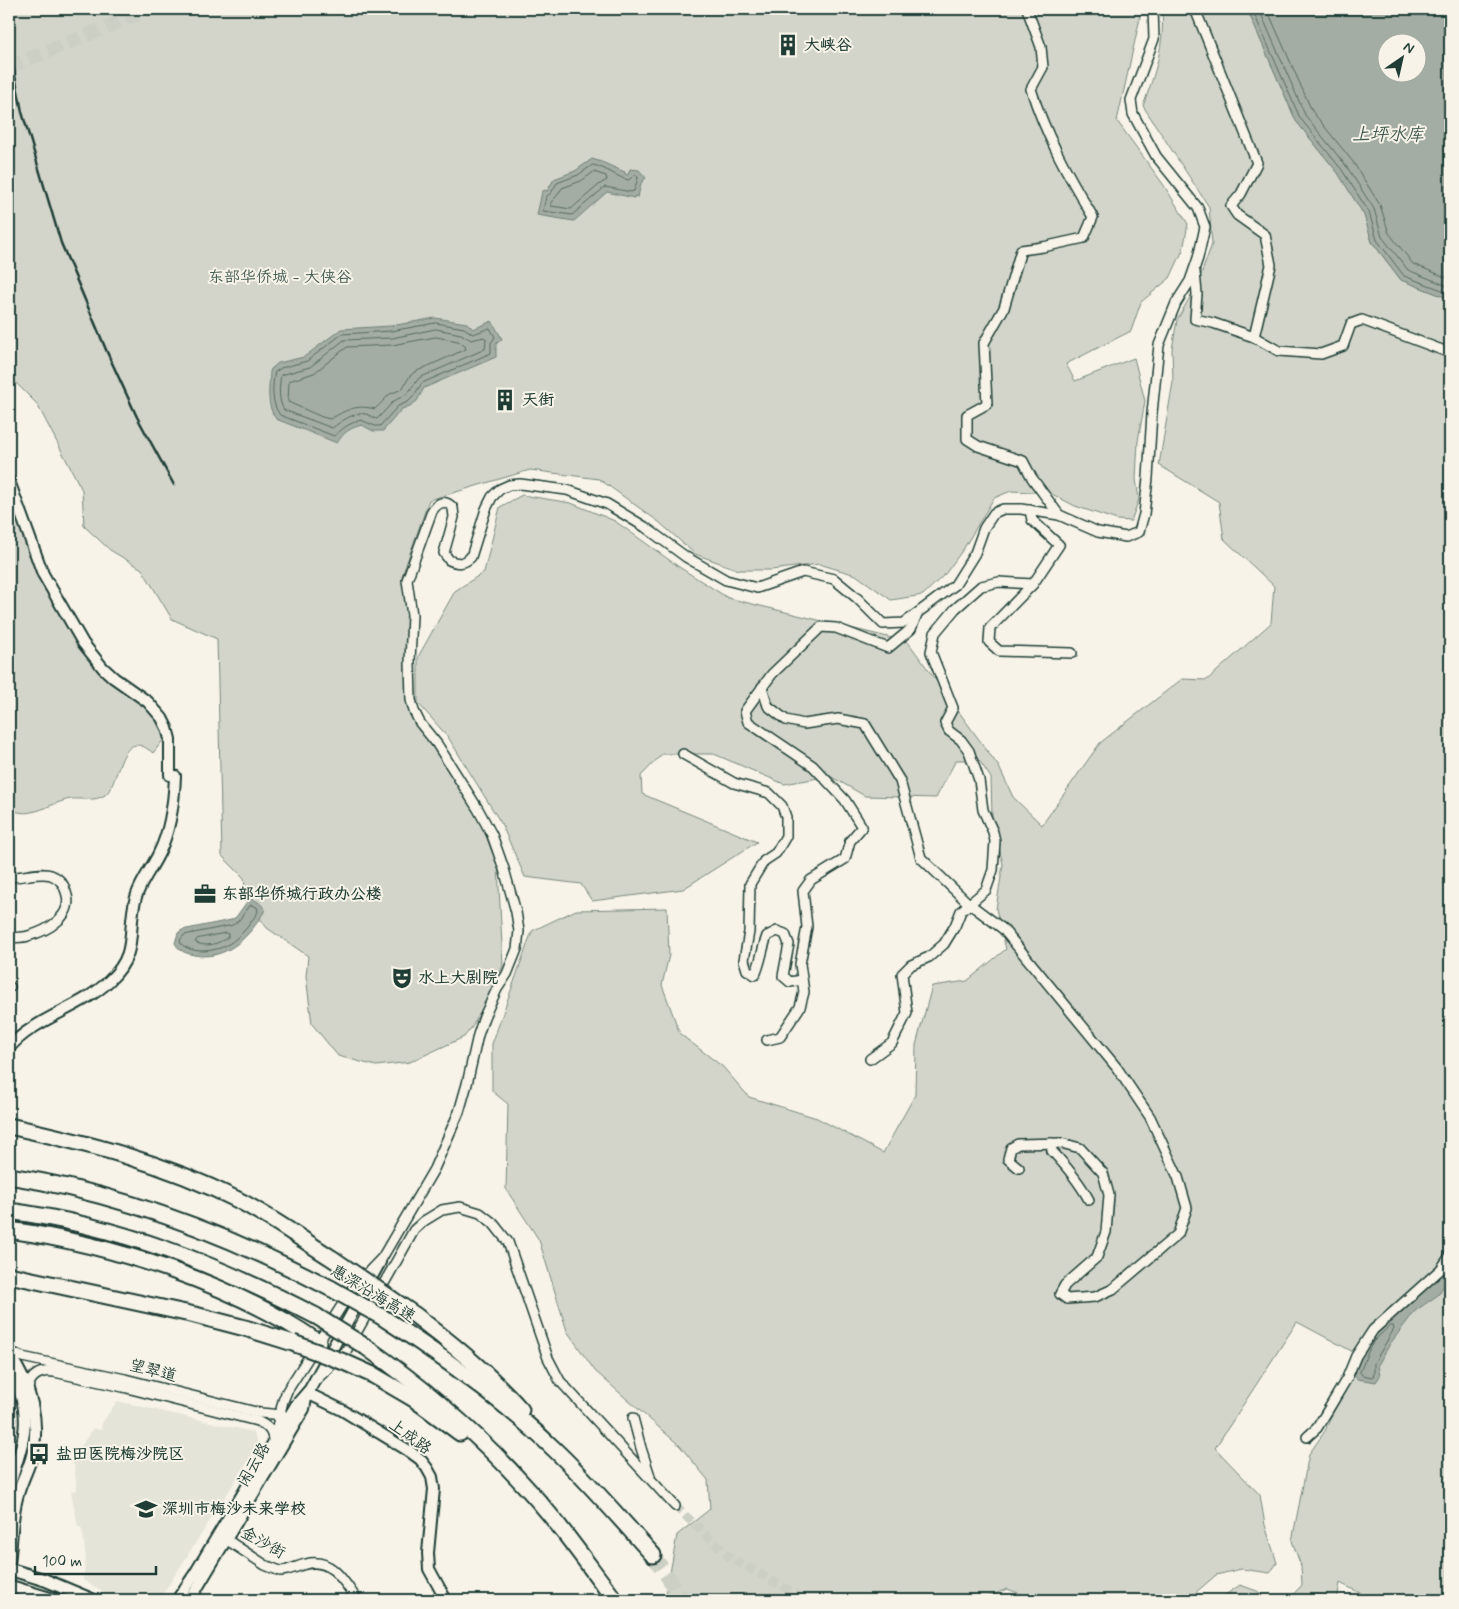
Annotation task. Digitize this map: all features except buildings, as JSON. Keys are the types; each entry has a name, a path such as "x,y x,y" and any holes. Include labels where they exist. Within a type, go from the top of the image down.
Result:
{"highway":[{"path":"9,1126 107,1150 181,1175 254,1209 333,1259 415,1315 454,1346 512,1399 555,1449"},
{"name":"惠深沿海高速","path":"9,1176 82,1191 141,1208 193,1226 247,1247 332,1288 382,1317 470,1379 555,1449 653,1555"},
{"path":"15,1212 78,1223 131,1237 183,1254 235,1276 316,1316 366,1347 419,1385 446,1408 524,1484 615,1600"},
{"path":"9,1230 104,1249 192,1279 258,1308 306,1333 318,1342"},
{"path":"9,1275 196,1315 245,1328 344,1362 398,1389 434,1413 524,1484"}],"main road":[{"path":"9,1569 53,1583 93,1600"},
{"path":"9,1586 55,1600"}],"street":[{"path":"1027,9 1041,47 1043,68 1031,89 1038,114 1093,217 1084,238 1021,250 1004,308 984,342 987,404 967,415 967,439 978,446 1023,461 1032,478 1060,515"},
{"path":"767,1040 780,1037 800,1007 804,992 800,964 806,927 803,891 811,880 844,859 850,841 862,828 845,800 813,766 748,722 745,711 762,687 772,674 821,627 836,628 888,648 911,629 917,614 955,585 975,553 984,528 994,513 1003,509 1021,508 1060,515 1098,532 1126,537 1139,532 1144,514 1160,345 1176,303 1190,281 1198,258 1205,227 1198,208 1156,156 1133,114 1131,100 1154,39 1154,9"},
{"path":"1195,9 1257,164 1241,194 1231,206 1237,214 1265,235 1271,265 1254,337"},
{"path":"1194,269 1197,294 1195,319 1254,337 1279,351 1321,354 1343,346 1351,324 1362,320 1450,353"},
{"path":"9,481 39,566 52,592 94,658 114,678 148,702 162,718 170,739 170,774 175,776 174,802 169,825 158,854 136,898 130,950 125,962 110,980 94,994 24,1033 9,1048"},
{"name":"闲云路","path":"177,1600 291,1414 314,1382 434,1169 449,1136 467,1084 478,1035 489,1005 517,949 519,931 504,869 492,835 437,744 420,722 411,700 412,616 407,580 429,517 436,505 442,502 447,503 453,508 454,517 444,553 454,563 465,562 471,557 481,522 492,497 500,488 520,484 567,490 607,504 645,527 686,557 726,580 757,588 803,572 834,579 857,598 883,624 904,623 917,614"},
{"path":"1030,510 1032,520 1059,545 1033,584 990,628 989,642 1000,651 1072,653"},
{"path":"870,1059 892,1043 907,1013 902,974 911,965 929,957 944,944 955,926 961,911 986,890 993,870 995,841 983,810 979,780 969,751 961,740 949,731 945,723 954,708 931,652 935,633 955,609 981,586 999,582 1033,584"},
{"path":"762,687 768,706 786,720 804,724 838,719 865,724 900,781 920,858 970,904 1003,929 1116,1068 1150,1117 1178,1177 1186,1208 1178,1234 1112,1289 1095,1296 1067,1299 1060,1294 1065,1285 1097,1257 1106,1232 1109,1195 1103,1173 1080,1148 1051,1142 1018,1144 1011,1148 1008,1159 1019,1168"},
{"path":"683,754 734,783 769,793 782,806 786,816 786,836 776,853 764,860 750,884 749,932 744,960 747,970 755,975 767,936 777,931 784,934 789,944 783,976 790,982 802,980"},
{"path":"9,877 50,875 61,882 67,893 68,902 67,910 52,926 28,936 9,938"},
{"path":"1051,1142 1052,1151 1073,1173 1089,1200"},
{"path":"314,1382 346,1351 414,1230 424,1221 442,1210 460,1207 480,1213 493,1223 508,1242 542,1342 560,1381 675,1506"},
{"path":"1307,1436 1317,1428 1347,1378 1356,1356 1373,1330 1441,1269 1450,1256"},
{"name":"闲云路","path":"272,1446 287,1391 353,1288 380,1262"},
{"path":"9,1352 22,1374 28,1389 34,1414 35,1440 30,1464 15,1508 9,1563"},
{"name":"望翠道","path":"9,1352 22,1357 260,1413 279,1416 291,1414"},
{"path":"9,1371 22,1400 25,1427 22,1448 9,1488"},
{"name":"望翠道","path":"28,1389 33,1377 48,1371 123,1387 261,1423 268,1428 272,1435 272,1446"},
{"name":"闲云路","path":"190,1600 304,1408 307,1393"},
{"name":"上成路","path":"307,1393 342,1410 409,1451 420,1459 427,1468 432,1478 434,1489 428,1553 429,1570 446,1600"},
{"path":"633,1418 652,1481"},
{"name":"金沙街","path":"227,1540 265,1565 280,1571 307,1563 316,1562 324,1564 332,1568 357,1600"}],"shaded area":[{"name":"深圳市梅沙未来学校","path":"117,1401 253,1432 259,1444 159,1600 117,1600 83,1580 86,1558 83,1535 81,1527 78,1527 71,1491 77,1490 74,1465 71,1462 93,1428 101,1430 102,1423"}],"green space":[{"name":"东部华侨城 - 大侠谷","path":"9,9 1138,9 1140,18 1117,121 1163,184 1188,224 1183,250 1170,278 1141,302 1131,331 1066,364 1075,381 1134,358 1145,401 1138,441 1136,479 1139,499 1131,521 1117,520 1075,506 1050,493 1011,491 994,498 964,548 946,573 923,595 891,600 856,575 819,564 771,570 739,570 695,554 659,522 599,479 530,470 429,500 402,576 407,597 410,713 479,818 498,867 503,965 496,983 472,1027 464,1037 410,1062 376,1066 338,1056 312,1024 306,976 308,956 267,928 246,899 244,878 222,856 217,639 172,619 142,569 110,550 84,526 82,490 37,404 9,376"},
{"path":"1162,9 1247,9 1296,121 1338,173 1364,215 1372,242 1401,280 1450,299 1450,1600 1374,1600 1340,1583 1337,1600 1288,1600 1302,1585 1301,1566 1292,1541 1309,1454 1325,1431 1336,1405 1347,1388 1359,1355 1297,1322 1215,1448 1260,1495 1265,1525 1277,1563 1270,1573 1241,1569 1216,1575 1187,1600 1039,1600 1007,1589 980,1600 665,1600 677,1535 710,1509 708,1480 680,1446 595,1371 567,1331 539,1240 506,1189 508,1104 492,1091 492,1044 532,931 576,910 667,908 669,955 662,985 680,1034 723,1067 749,1097 817,1118 883,1153 915,1095 916,1045 932,986 967,981 1006,949 996,909 1003,864 992,817 991,778 979,760 956,760 936,798 865,796 830,776 784,784 714,754 662,754 641,776 642,794 757,842 683,889 592,901 581,884 525,877 501,823 448,737 418,703 418,657 455,591 484,572 500,507 522,495 571,503 615,521 679,567 728,598 908,642 999,767 1013,797 1042,825 1100,743 1182,679 1207,680 1271,623 1274,586 1224,539 1219,502 1159,465 1173,382 1172,349 1177,320 1198,283 1212,244 1209,207 1143,106 1158,59 1163,22"},
{"path":"9,490 36,570 102,672 147,709 159,723 165,738 153,753 142,746 133,746 127,750 110,789 105,795 93,799 66,800 26,813 9,809"},
{"path":"1240,1585 1257,1591 1270,1600 1218,1600"}],"water":[{"name":"上坪水库","path":"1247,9 1450,9 1450,299 1401,280 1372,242 1364,215 1338,173 1296,121"},
{"path":"592,159 625,172 628,175 630,169 639,170 646,178 641,183 638,197 634,196 634,198 607,192 574,221 537,215 542,192 544,190 547,191 554,179 575,171"},
{"path":"435,318 467,323 473,329 492,321 502,339 496,344 496,357 424,388 417,401 402,409 383,431 373,431 362,425 348,431 337,443 276,419 269,402 269,391 270,372 278,363 304,357 341,329 391,326"},
{"path":"249,899 258,902 265,910 244,938 227,951 206,956 194,955 180,950 175,943 178,933 182,930 231,920 236,917"},
{"path":"1450,1262 1450,1279 1438,1295 1415,1311 1390,1344 1378,1365 1380,1376 1376,1382 1357,1379 1354,1376 1369,1339"}],"tunnel":[{"path":"9,67 151,9"},
{"path":"675,1506 731,1558 806,1600"},
{"path":"653,1555 683,1600"}],"railway":[{"path":"9,44 22,112 61,243 137,417 174,485"}],"place":[{"name":"大峡谷","path":"788,45"},
{"name":"天街","path":"505,400"},
{"name":"东部华侨城行政办公楼","path":"205,894"},
{"name":"水上大剧院","path":"402,978"},
{"name":"盐田医院梅沙院区","path":"39,1454"},
{"name":"深圳市梅沙未来学校","path":"146,1509"}]}
